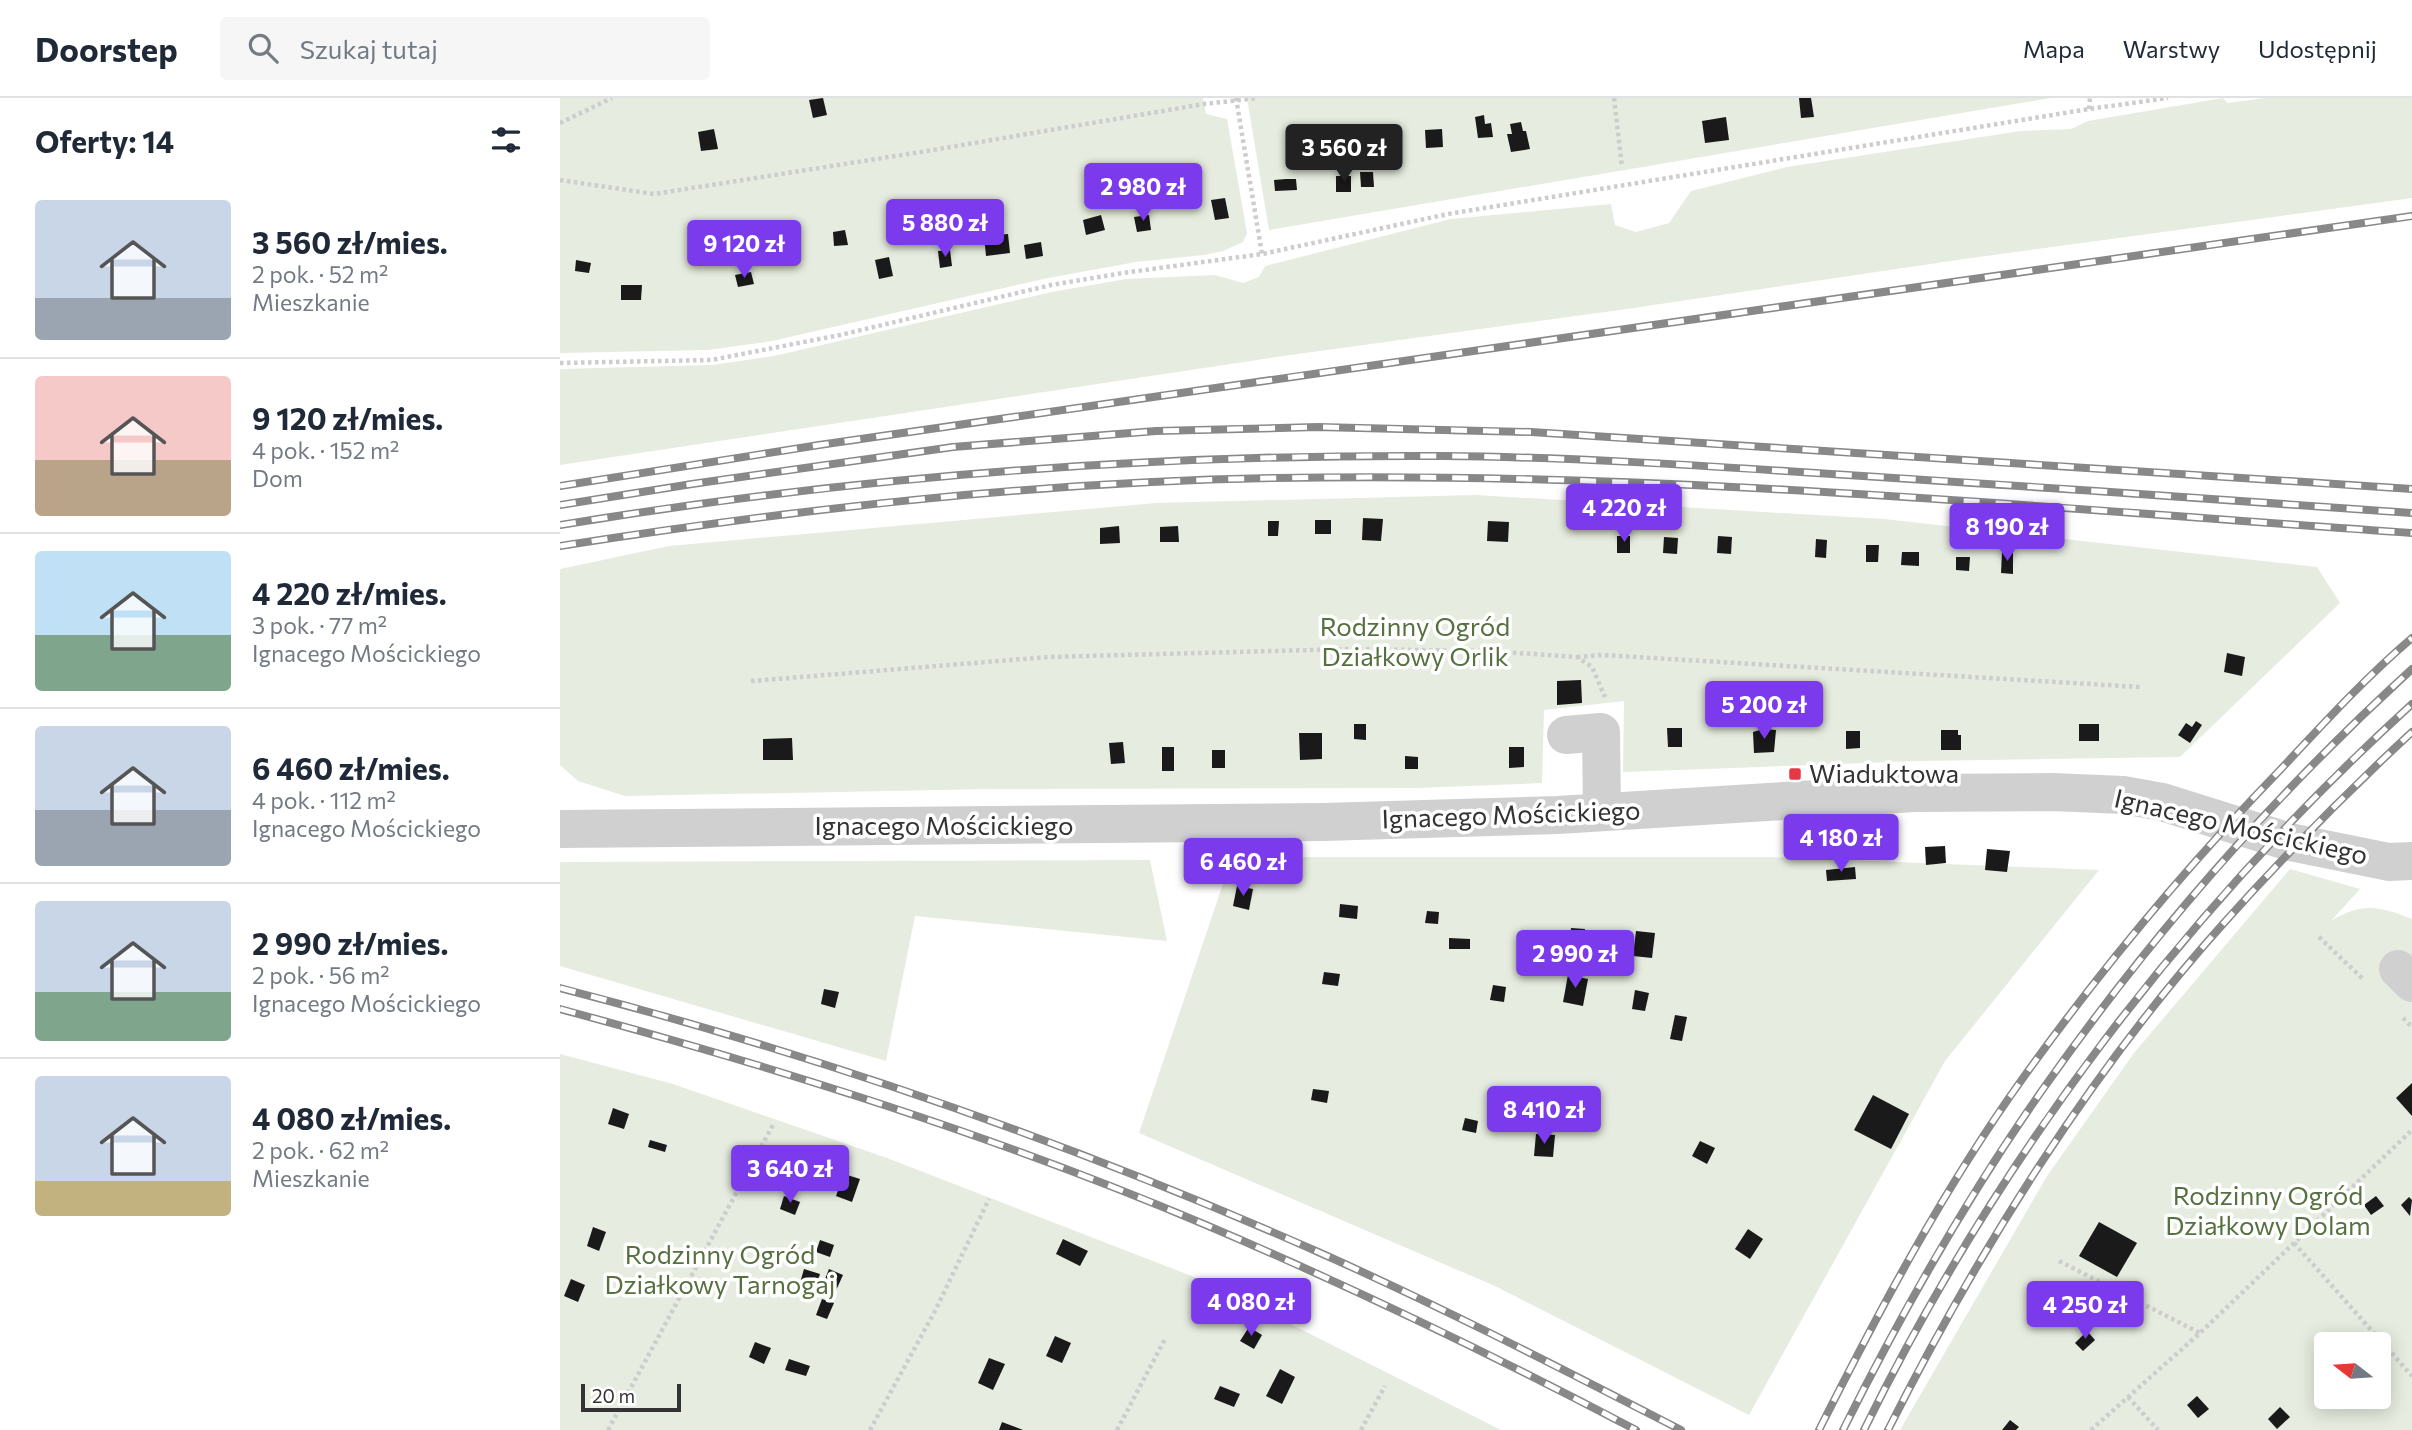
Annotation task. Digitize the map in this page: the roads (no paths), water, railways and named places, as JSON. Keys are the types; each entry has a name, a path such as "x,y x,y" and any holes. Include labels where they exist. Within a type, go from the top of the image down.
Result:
{"street":[{"path":"1584,734 1602,812"},
{"name":"Ignacego Mościckiego","path":"560,829 1323,822 1602,812 1914,793 2052,792 2123,795 2162,802 2290,842 2389,862 2412,861"},
{"path":"560,805 600,829"}],"railway":[{"path":"560,486 819,445 2412,216"},
{"path":"560,505 953,447 1156,431 1318,427 1531,432 2412,489"},
{"path":"560,525 780,494 1000,472 1111,464 1332,456 1443,456 1630,462 2412,513"},
{"path":"560,546 827,509 1006,492 1185,481 1417,477 1702,485 1986,502 2412,533"},
{"path":"1819,1430 1890,1294 1966,1162 2053,1037 2114,958 2212,842 2345,702 2412,638"},
{"path":"1843,1430 1888,1342 1962,1213 2015,1130 2084,1032 2216,869 2312,766 2412,669"},
{"path":"1864,1430 1917,1328 1975,1230 2037,1134 2104,1041 2175,952 2250,866 2329,783 2412,704"},
{"path":"1888,1430 1959,1297 1998,1231 2082,1102 2127,1041 2174,981 2246,899 2315,826 2412,732"},
{"path":"560,988 657,1014 848,1072 943,1104 1131,1174 1224,1211 1362,1272 1500,1338 1681,1430"},
{"path":"560,1009 724,1055 886,1106 967,1133 1127,1193 1369,1298 1530,1375 1636,1430"}],"place":[{"name":"Wiaduktowa","path":"1795,774"}],"park label":[{"name":"Rodzinny Ogród Działkowy Orlik","path":"1415,642"},
{"name":"Rodzinny Ogród Działkowy Dolam","path":"2268,1211"},
{"name":"Rodzinny Ogród Działkowy Tarnogaj","path":"720,1270"}]}
